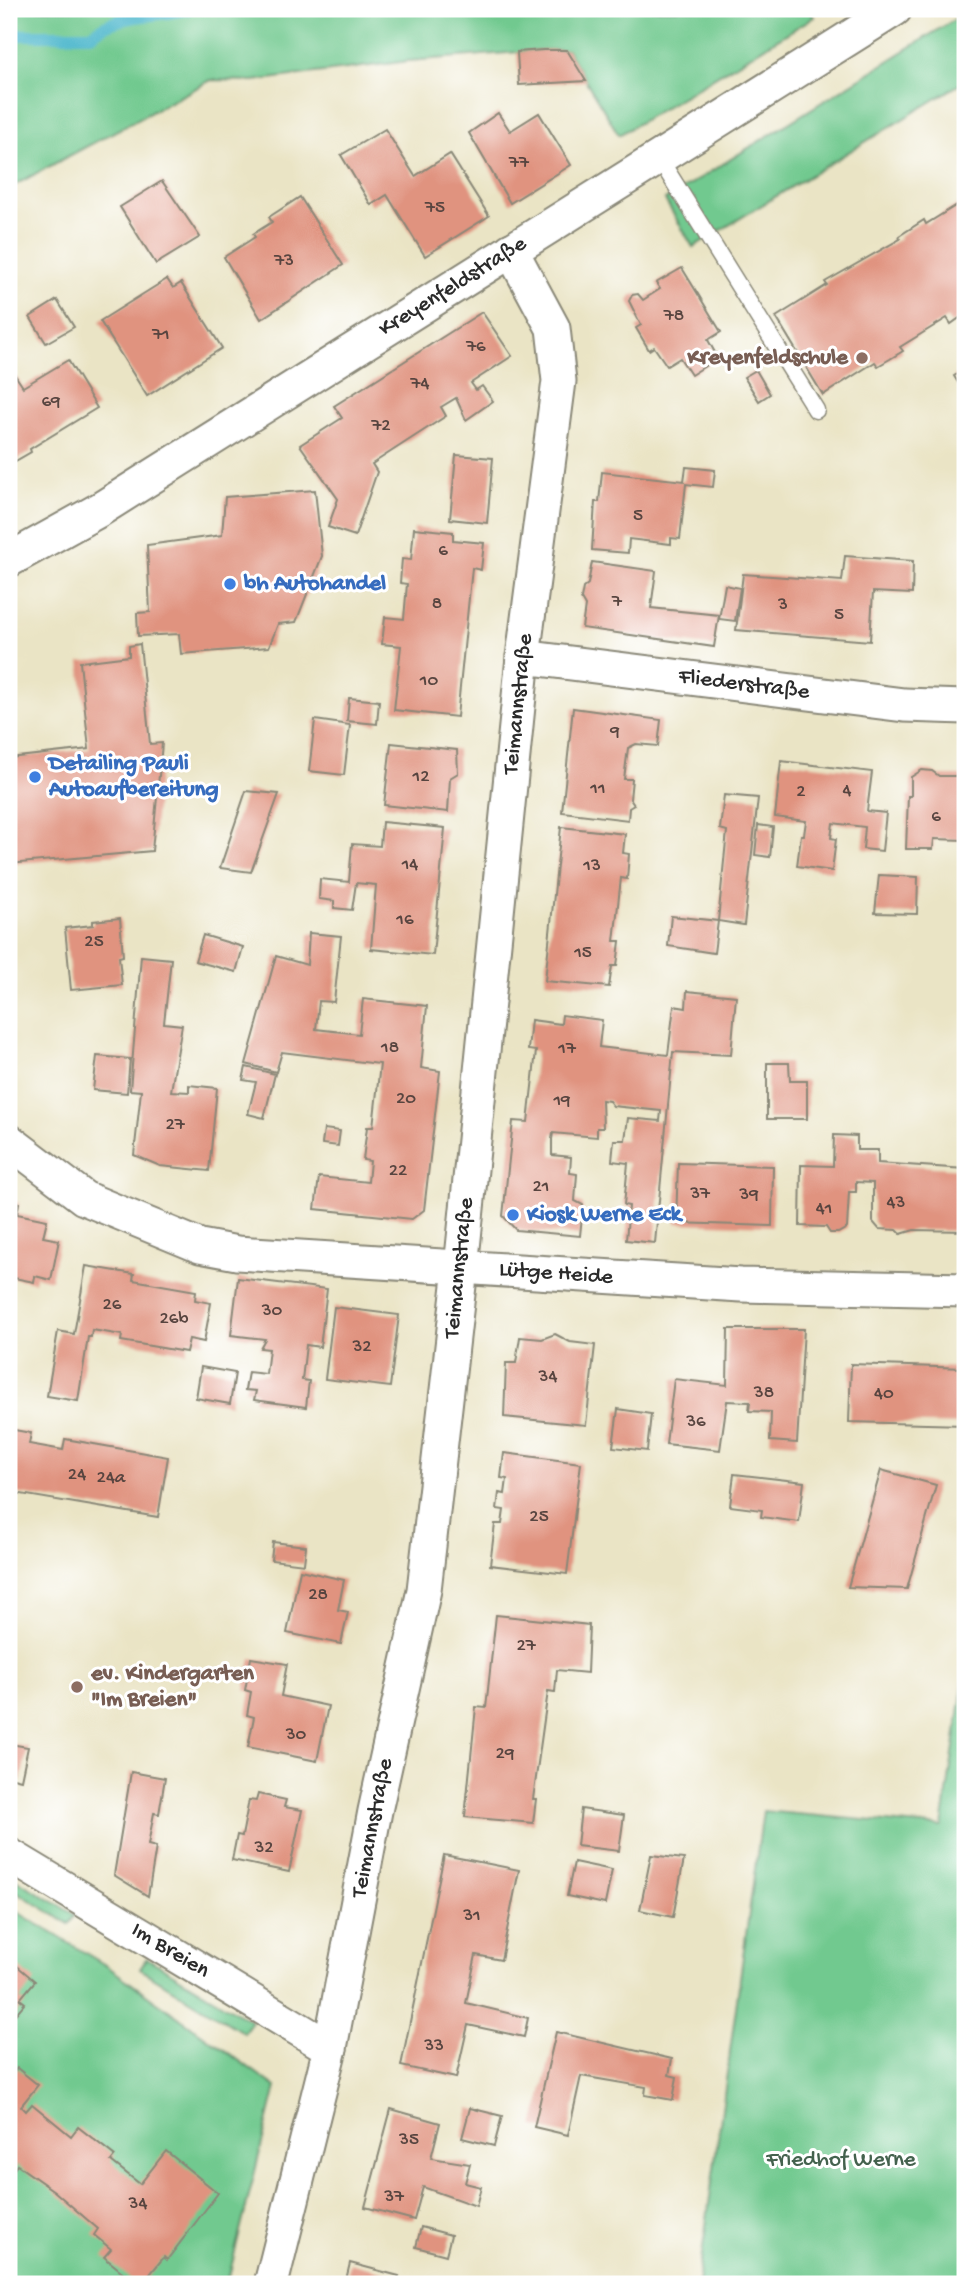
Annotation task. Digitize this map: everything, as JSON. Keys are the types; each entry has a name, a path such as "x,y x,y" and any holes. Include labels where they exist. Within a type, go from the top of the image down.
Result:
{"street":[{"name":"Kreyenfeldstraße","path":"9,560 99,510 659,158 879,13"},
{"name":"Teimannstraße","path":"271,2284 330,2048 375,1811 424,1590 461,1268 523,657 559,381 553,328 511,250"},
{"name":"Fliederstraße","path":"523,657 904,705 965,707"},
{"name":"Lütge Heide","path":"9,1141 84,1198 200,1246 237,1253 741,1285 965,1290"},
{"name":"Im Breien","path":"9,1855 330,2048"}],"lane":[{"path":"659,158 816,410"}],"green space":[{"path":"9,9 809,9 814,17 619,135 567,50 409,61 253,81 211,80 9,188"},
{"path":"965,13 965,81 693,247 665,200"},
{"name":"Friedhof Werne","path":"965,1673 965,2284 698,2284 763,1811 942,1827"},
{"path":"9,1875 75,1915 69,1924 9,1887"},
{"path":"9,1907 107,1966 276,2087 227,2284 9,2284"},
{"path":"147,1958 252,2022 244,2033 140,1969"}],"building":[{"path":"567,50 586,81 519,85 517,52"},
{"path":"498,113 510,131 539,113 571,165 510,203 469,133"},
{"path":"385,129 415,176 450,154 489,216 425,256 387,195 371,205 341,155"},
{"path":"162,181 200,237 156,264 120,207"},
{"path":"300,197 343,265 261,319 224,257 255,237 253,234 272,222 269,217"},
{"path":"965,200 965,314 951,324 947,318 900,347 903,351 878,366 875,362 823,395 776,317 827,285 825,282 900,239 899,236 924,220 926,224"},
{"path":"682,268 721,332 708,340 718,358 691,375 680,358 667,366 654,347 649,350 636,328 641,325 629,301 632,295 638,294 643,300 660,289 656,283"},
{"path":"167,279 173,288 181,283 222,348 147,396 100,321"},
{"path":"57,300 74,327 46,343 30,317"},
{"path":"482,312 512,356 471,383 476,390 482,386 493,401 466,420 456,398 441,407 446,416 372,464 377,472 355,536 328,527 338,499 300,445 342,418 334,406"},
{"path":"68,360 97,408 12,463 9,461 9,424 13,421 9,414 9,366 23,387"},
{"path":"965,369 965,394 954,376"},
{"path":"756,370 770,394 759,401 744,377"},
{"path":"456,455 493,458 487,523 450,519"},
{"path":"686,467 715,470 713,487 686,484 680,539 671,538 671,544 629,539 628,553 592,550 595,502 599,502 602,472 684,481"},
{"name":"bh Autohandel","path":"315,490 322,556 296,622 278,624 269,647 181,654 179,634 138,636 137,613 150,612 147,545 222,535 225,497"},
{"path":"414,528 453,532 453,540 484,543 481,570 472,568 457,717 394,710 401,646 382,644 385,617 404,619 407,584 400,583 402,559 411,560"},
{"path":"845,556 913,561 912,594 873,592 870,641 736,630 743,574 842,581"},
{"path":"592,562 656,571 651,608 719,615 714,647 582,628 585,606 581,599 583,588 588,584"},
{"path":"725,585 740,588 735,621 719,619"},
{"path":"140,644 150,744 162,743 152,851 9,864 9,758 89,749 80,662 129,656 129,646"},
{"path":"349,698 379,701 377,724 347,721"},
{"path":"573,708 661,720 658,746 636,744 628,748 624,779 632,779 630,799 634,805 629,808 628,820 562,812"},
{"path":"315,720 350,725 344,775 309,771"},
{"path":"391,743 457,750 458,773 450,778 448,812 384,805"},
{"path":"781,761 872,772 867,811 886,813 882,851 863,849 865,827 833,823 831,838 836,839 832,871 797,866 801,835 804,835 806,821 775,817"},
{"path":"922,770 932,771 939,776 965,776 965,840 934,839 933,849 906,849 911,777"},
{"path":"246,791 279,794 251,872 220,868"},
{"path":"724,795 758,798 744,925 718,921 727,831 720,829"},
{"path":"382,822 445,828 433,955 371,949 376,885 356,883 352,910 334,908 334,901 319,899 320,879 349,882 352,844 380,846"},
{"path":"758,825 773,827 770,857 755,855"},
{"path":"561,827 625,834 623,853 629,854 627,879 621,878 614,941 620,941 617,966 612,966 609,987 545,981"},
{"path":"879,875 918,877 917,914 875,913"},
{"path":"671,916 718,921 714,953 668,946"},
{"path":"120,918 123,956 119,957 122,985 71,990 65,928"},
{"path":"309,933 341,936 334,1002 319,1001 316,1029 359,1034 363,999 427,1006 421,1068 440,1071 424,1210 412,1219 315,1209 319,1177 368,1182 370,1161 363,1160 367,1127 373,1127 380,1064 282,1052 276,1072 246,1064 276,956 307,965"},
{"path":"203,935 243,947 236,972 195,961"},
{"path":"141,956 171,959 164,1023 182,1025 171,1091 189,1092 189,1085 217,1088 209,1171 160,1166 134,1155 141,1091 130,1090"},
{"path":"687,991 736,996 731,1055 673,1052 655,1243 626,1240 629,1206 624,1205 628,1163 612,1161 614,1140 625,1140 628,1118 660,1121 661,1111 613,1106 609,1101 602,1100 603,1128 597,1128 597,1137 553,1133 552,1139 552,1155 571,1157 570,1173 577,1174 575,1201 583,1205 580,1236 516,1230 503,1216 513,1121 528,1122 536,1051 528,1050 531,1020 561,1024 562,1015 602,1020 599,1047 668,1055 674,1006 686,1008"},
{"path":"97,1056 130,1059 127,1093 93,1090"},
{"path":"767,1063 789,1063 790,1081 807,1081 807,1119 767,1119"},
{"path":"246,1067 275,1074 264,1118 248,1114 256,1082 243,1080"},
{"path":"324,1129 340,1131 338,1146 322,1144"},
{"path":"834,1135 857,1136 857,1150 878,1150 878,1163 965,1169 965,1231 914,1230 901,1234 897,1230 879,1229 873,1222 873,1183 856,1182 856,1192 849,1192 847,1228 838,1233 830,1233 826,1227 800,1226 801,1165 833,1166"},
{"path":"678,1163 773,1166 772,1226 676,1223"},
{"path":"9,1200 19,1203 17,1214 47,1220 43,1237 59,1240 51,1280 35,1276 34,1282 9,1277"},
{"path":"86,1266 134,1274 133,1280 196,1291 195,1300 211,1303 204,1342 189,1339 186,1352 121,1341 122,1335 92,1330 91,1337 88,1337 78,1401 47,1396 58,1331 74,1334"},
{"path":"238,1278 327,1289 320,1347 306,1345 302,1380 309,1381 306,1407 254,1400 256,1391 245,1390 248,1372 266,1374 269,1349 260,1348 265,1339 231,1335"},
{"path":"334,1307 399,1315 390,1387 325,1379"},
{"path":"728,1329 804,1329 797,1443 770,1441 771,1412 749,1411 750,1402 727,1401 720,1450 666,1444 674,1379 727,1385"},
{"path":"555,1334 570,1342 595,1345 586,1425 504,1417 506,1363 516,1363 520,1337 542,1339"},
{"path":"851,1364 965,1368 965,1425 849,1422"},
{"path":"201,1367 235,1373 230,1404 196,1398"},
{"path":"618,1409 651,1414 647,1451 613,1447"},
{"path":"9,1429 31,1433 29,1444 63,1450 65,1439 168,1457 158,1517 9,1492"},
{"path":"504,1453 581,1463 567,1574 490,1565 495,1524 502,1524 504,1510 497,1509 499,1493 505,1494 507,1479 501,1478"},
{"path":"881,1470 936,1485 907,1589 848,1587"},
{"path":"734,1474 804,1482 799,1522 761,1517 762,1510 730,1506"},
{"path":"273,1542 306,1546 304,1564 271,1560"},
{"path":"300,1570 344,1580 338,1610 348,1612 341,1644 287,1633"},
{"path":"496,1615 589,1625 587,1673 557,1670 555,1692 548,1691 533,1799 536,1799 533,1823 465,1817 476,1707 486,1708"},
{"path":"251,1658 287,1664 281,1696 328,1706 317,1761 248,1747 254,1717 247,1715 251,1692 245,1690"},
{"path":"10,1744 28,1747 21,1780 9,1777"},
{"path":"131,1772 165,1778 159,1814 154,1813 148,1845 156,1847 148,1896 114,1875"},
{"path":"258,1794 286,1800 284,1807 302,1810 289,1872 232,1860 237,1835 242,1836 249,1800 256,1801"},
{"path":"581,1809 624,1815 619,1851 577,1846"},
{"path":"444,1855 519,1870 501,1960 476,1955 466,2003 528,2018 524,2037 468,2025 456,2078 401,2066"},
{"path":"651,1855 684,1859 673,1917 640,1910"},
{"path":"574,1862 612,1870 605,1904 567,1896"},
{"path":"9,1959 35,1981 20,1999 25,2003 13,2017 9,2013"},
{"path":"556,2032 672,2059 669,2075 677,2077 673,2100 645,2095 646,2087 581,2076 568,2135 534,2127"},
{"path":"17,2068 38,2085 21,2106 26,2111 32,2104 71,2136 78,2127 115,2156 111,2161 140,2184 166,2151 218,2193 167,2260 164,2257 142,2284 137,2284 104,2257 111,2249 94,2235 98,2229 54,2191 17,2165 9,2176 9,2071 12,2074"},
{"path":"470,2108 502,2116 494,2146 462,2138"},
{"path":"391,2109 440,2123 431,2158 470,2164 465,2183 481,2187 476,2206 423,2187 414,2220 365,2207"},
{"path":"421,2227 451,2235 446,2255 416,2247"},
{"path":"350,2263 399,2276 396,2284 345,2284"}],"waterway":[{"path":"9,35 91,35 113,22 188,9"}],"place":[{"name":"Kreyenfeldschule","path":"862,358"},
{"name":"bh Autohandel","path":"230,584"},
{"name":"Detailing Pauli Autoaufbereitung","path":"35,777"},
{"name":"Kiosk Werne Eck","path":"513,1215"},
{"name":"ev. Kindergarten \"Im Breien\"","path":"77,1687"}]}
